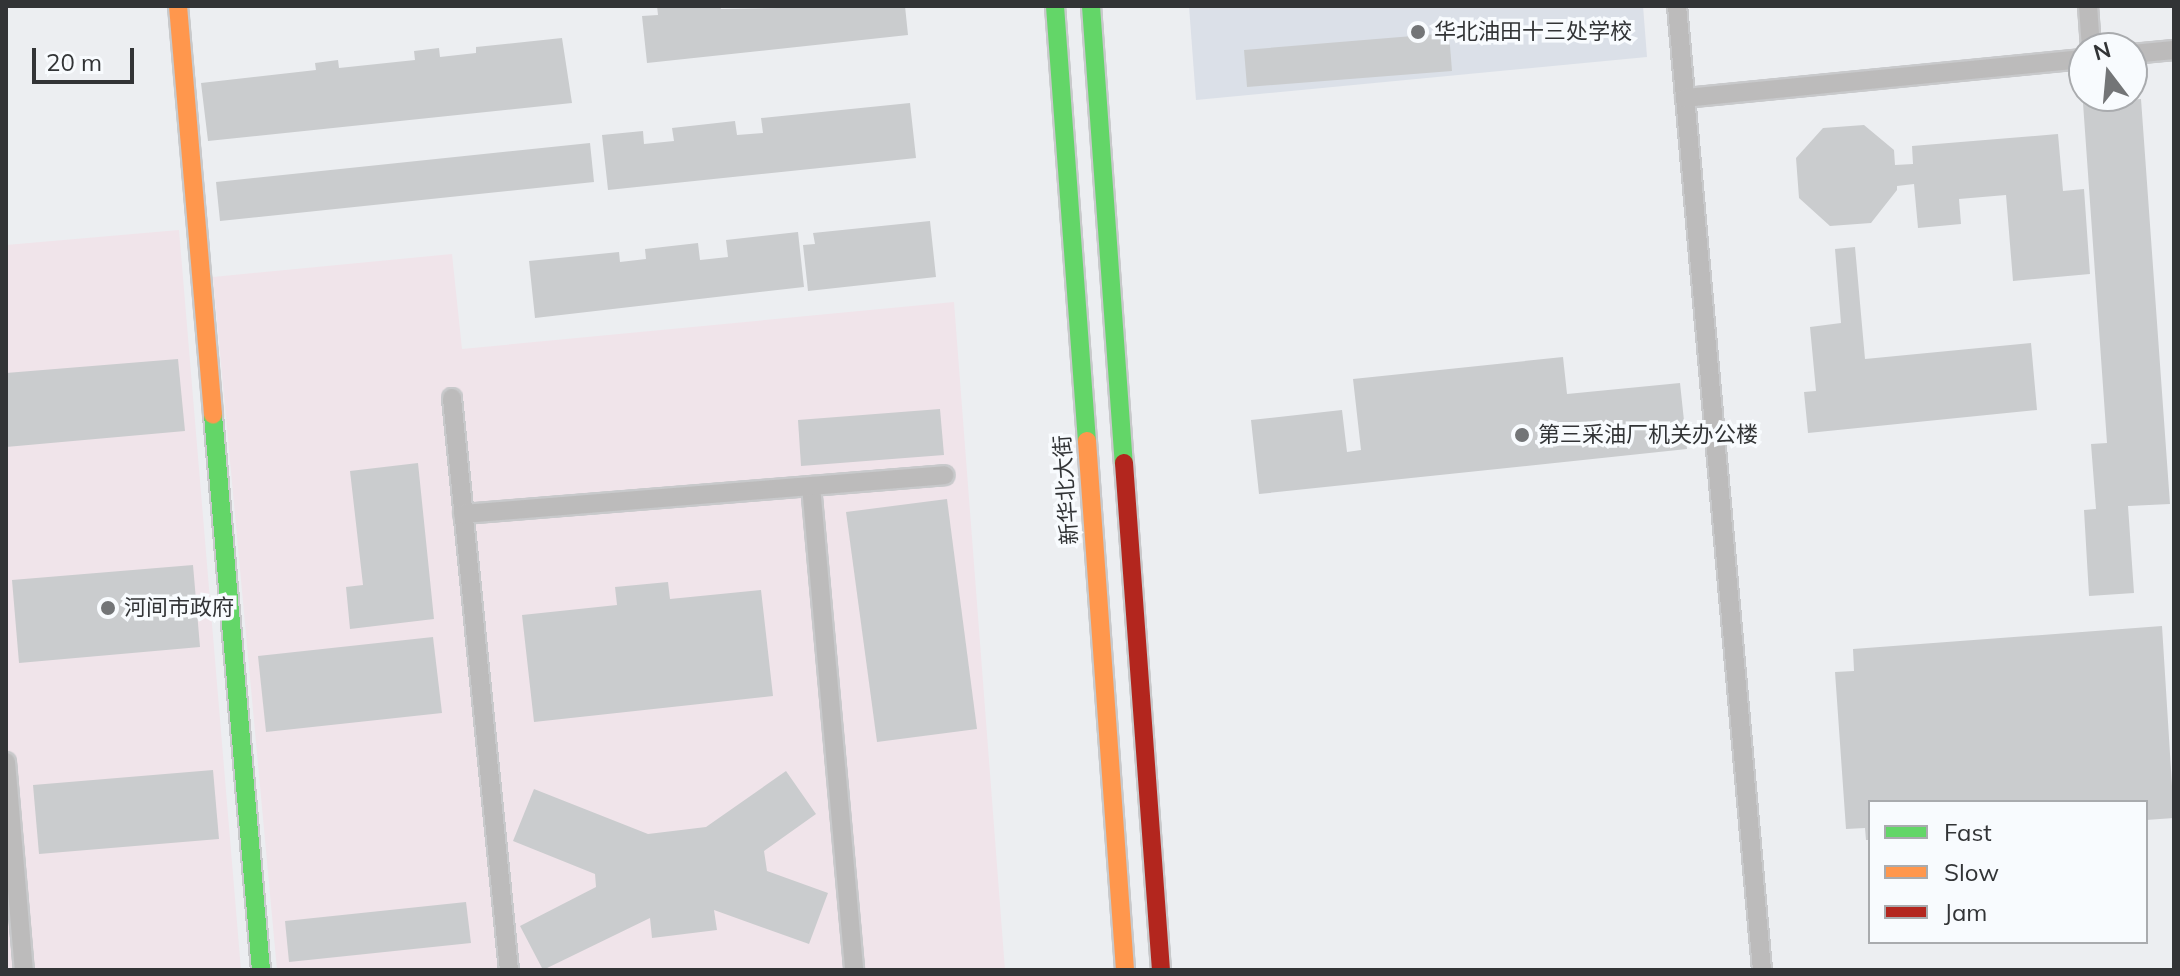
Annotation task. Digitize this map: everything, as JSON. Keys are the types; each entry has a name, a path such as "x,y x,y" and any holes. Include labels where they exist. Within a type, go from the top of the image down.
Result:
{"main road":[{"path":"178,6 261,970"},
{"name":"新华北大街","path":"1055,6 1125,970"},
{"path":"1091,6 1161,970"}],"lane":[{"path":"1677,6 1762,970"},
{"path":"2088,6 2090,32"},
{"path":"2148,52 2174,50"},
{"path":"1685,98 2068,61"},
{"path":"452,398 509,970"},
{"path":"463,514 944,475"},
{"path":"811,486 854,970"},
{"path":"6,762 10,864 24,970"}],"shaded area":[{"name":"华北油田十三处学校","path":"1189,6 1643,6 1647,57 1196,100"},
{"name":"河间市政府","path":"179,230 241,970 6,970 6,245"},
{"path":"452,254 462,349 954,302 1005,970 277,970 213,277"}],"building":[{"path":"657,6 720,6 721,9 905,6 908,35 647,63 642,16 658,15"},
{"path":"1449,33 1452,71 1247,87 1244,50"},
{"path":"562,38 572,103 208,141 201,83 316,70 315,63 338,60 339,68 415,60 414,51 439,48 440,57 476,53 476,47"},
{"path":"910,103 916,158 608,190 602,135 643,131 644,144 674,141 672,128 735,121 737,135 763,133 761,118"},
{"path":"2084,112 2142,112 2170,504 2128,506 2134,593 2089,596 2084,510 2096,509 2091,444 2107,443"},
{"path":"1864,125 1894,150 1895,165 1913,164 1912,146 2058,134 2063,191 2084,189 2090,274 2013,281 2006,195 1959,199 1961,224 1918,228 1914,184 1897,186 1871,223 1830,226 1799,198 1796,158 1823,128"},
{"path":"590,143 594,182 220,221 216,182"},
{"path":"930,221 936,277 808,291 803,245 815,244 813,233"},
{"path":"798,232 804,287 535,318 529,261 619,252 620,262 646,259 645,249 698,243 700,260 728,257 726,240"},
{"path":"1855,247 1865,359 2031,343 2037,410 1808,433 1804,392 1816,391 1810,327 1841,323 1835,249"},
{"name":"第三采油厂机关办公楼","path":"1563,357 1567,394 1680,383 1687,449 1259,494 1251,420 1342,410 1347,452 1361,450 1353,379"},
{"path":"178,359 185,431 6,447 6,373"},
{"path":"940,409 944,455 801,466 798,420"},
{"path":"418,463 434,619 350,629 346,587 363,585 350,471"},
{"path":"947,499 977,729 877,742 846,512"},
{"path":"193,565 200,647 19,663 12,580"},
{"path":"668,582 670,599 761,590 773,696 534,722 522,615 617,605 615,587"},
{"path":"2162,626 2174,818 2148,820 2148,800 1868,800 1866,840 1865,828 1846,829 1835,672 1854,671 1853,649"},
{"path":"433,637 442,713 266,732 258,656"},
{"path":"213,770 219,839 39,854 33,785"},
{"path":"786,771 816,814 764,851 767,871 828,893 809,944 714,910 717,930 652,938 650,918 543,970 520,926 596,887 595,874 513,841 534,789 648,834 706,827"},
{"path":"466,902 471,943 289,962 285,921"}],"traffic: fast":[{"path":"1055,6 1087,441"},
{"path":"1091,6 1124,463"},
{"path":"213,415 261,970"}],"traffic: slow":[{"path":"178,6 213,415"},
{"path":"1087,441 1125,970"}],"traffic: jam":[{"path":"1124,463 1161,970"}],"place":[{"name":"华北油田十三处学校","path":"1418,32"},
{"name":"第三采油厂机关办公楼","path":"1522,435"},
{"name":"河间市政府","path":"108,608"}]}
